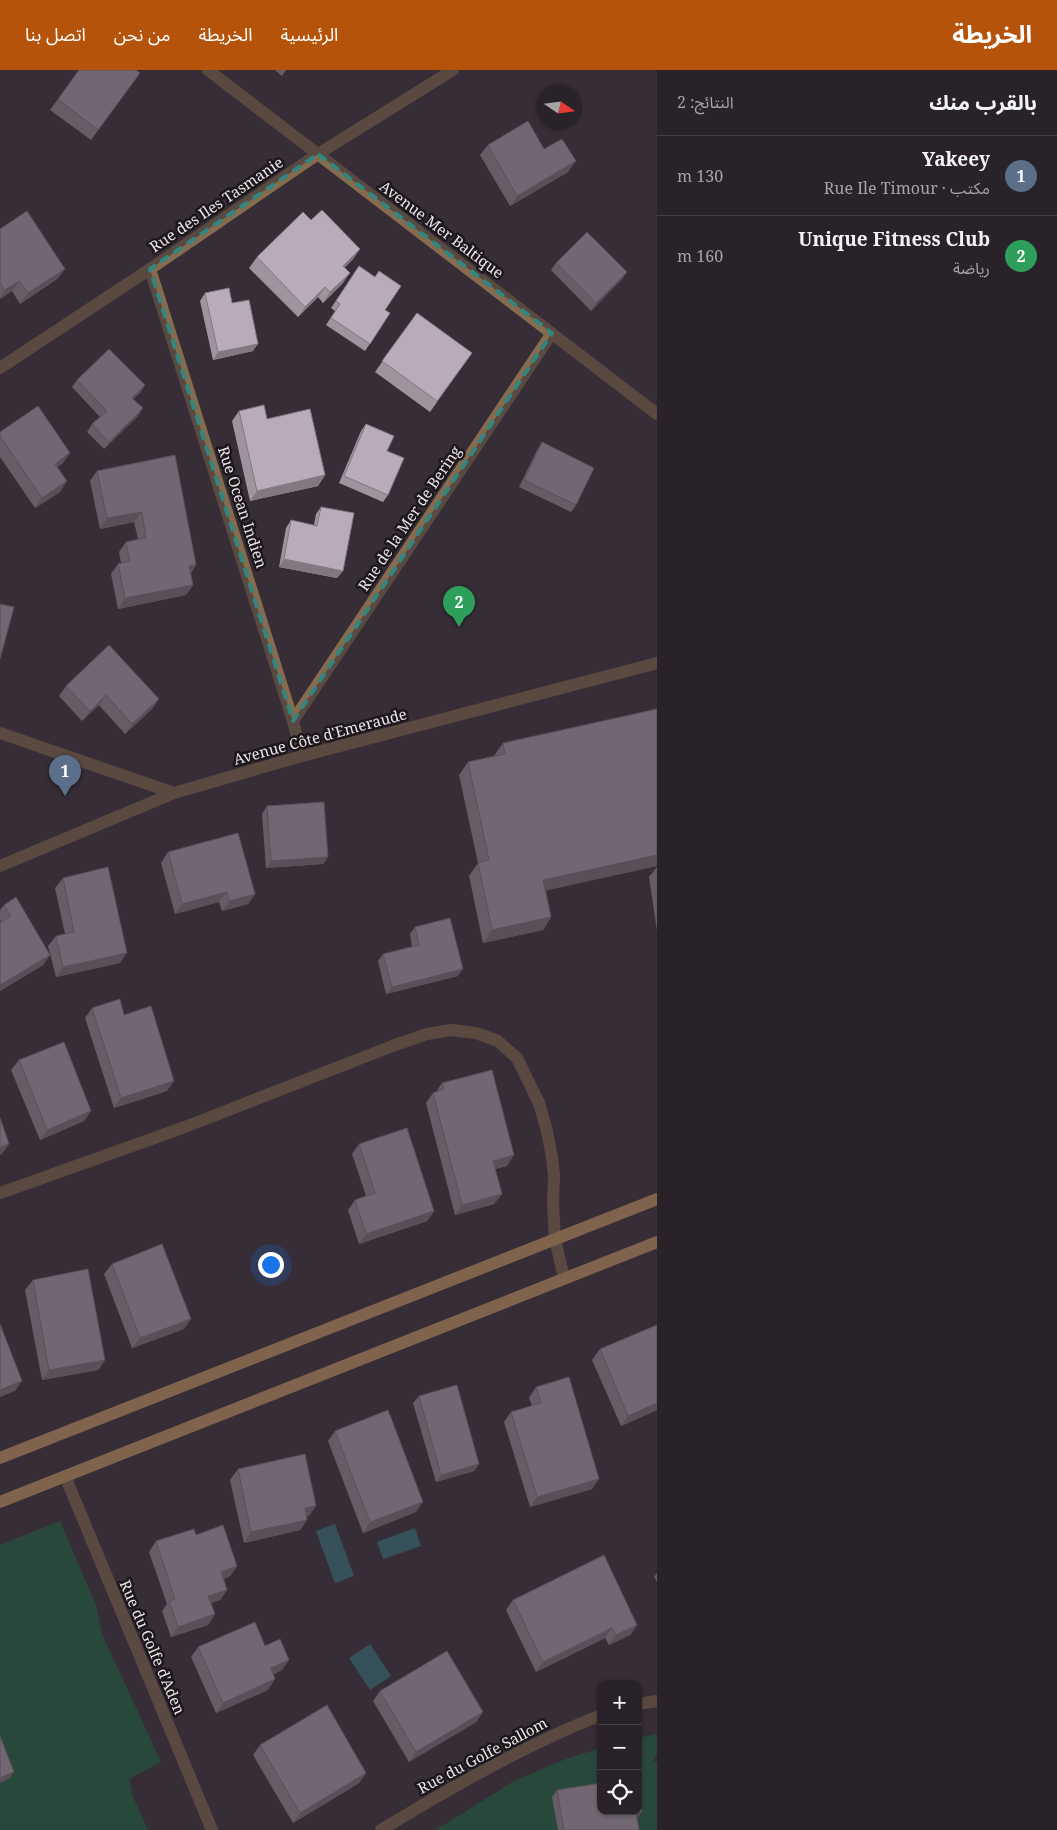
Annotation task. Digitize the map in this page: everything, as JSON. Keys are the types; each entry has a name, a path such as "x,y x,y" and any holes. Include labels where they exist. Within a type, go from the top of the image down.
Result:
{"main road":[{"path":"0,1458 657,1199"},
{"path":"0,1502 657,1242"}],"street":[{"name":"Avenue Mer Baltique","path":"208,70 657,414"},
{"name":"Rue des Iles Tasmanie","path":"0,368 150,269 318,154 453,70"},
{"name":"Rue Ocean Indien","path":"150,269 293,721 302,756"},
{"name":"Rue de la Mer de Bering","path":"293,721 552,333"},
{"name":"Avenue Côte d'Emeraude","path":"0,866 174,793 302,756 657,663"},
{"path":"0,733 174,793"},
{"path":"0,1193 184,1127 427,1034 451,1030 476,1033 498,1042 517,1058 539,1103 552,1157 555,1239 564,1278"},
{"name":"Rue du Golfe d'Aden","path":"65,1476 212,1830"},
{"path":"642,1703 657,1701"},
{"name":"Rue du Golfe Sallom","path":"381,1830 459,1783 514,1753 597,1717"}],"highlighted area":[{"path":"318,154 552,333 293,721 150,269"}],"green space":[{"path":"60,1521 96,1605 102,1634 161,1762 129,1779 133,1797 148,1830 0,1830 0,1783 9,1779 0,1756 0,1545"},
{"path":"657,1734 657,1754 653,1760 657,1763 657,1830 633,1830 637,1815 642,1815 642,1737"},
{"path":"597,1749 597,1793 558,1830 436,1830 514,1781 566,1759"}],"water":[{"path":"335,1524 354,1576 335,1583 316,1531"},
{"path":"415,1528 421,1546 383,1559 377,1542"},
{"path":"370,1644 391,1676 370,1690 349,1658"}],"building":[{"path":"79,70 136,70 140,73 98,130 58,99"},
{"path":"528,121 544,149 562,139 576,161 517,196 488,145"},
{"path":"322,210 360,249 343,266 350,273 330,292 325,287 305,307 257,257 303,212 311,220"},
{"path":"27,211 65,269 28,293 19,281 5,290 0,283 0,229"},
{"path":"587,232 627,272 596,303 556,263"},
{"path":"359,266 375,277 379,271 401,286 385,310 390,313 370,344 331,318 340,304 336,301"},
{"path":"229,288 232,303 249,300 258,344 218,352 205,293"},
{"path":"417,313 472,353 437,401 382,361"},
{"path":"109,349 145,385 132,398 143,408 109,442 92,424 107,411 77,380"},
{"path":"264,405 267,419 310,409 325,475 257,491 239,411"},
{"path":"38,406 70,453 55,464 67,481 42,498 0,436 0,432"},
{"path":"366,424 394,436 387,451 404,458 388,495 344,476"},
{"path":"542,442 594,468 576,505 524,480"},
{"path":"175,455 196,565 189,566 193,585 125,598 118,564 130,561 126,542 146,538 142,512 107,518 97,471"},
{"path":"321,507 354,513 343,571 284,559 291,520 317,526"},
{"path":"0,604 14,607 0,659"},
{"path":"109,645 159,699 132,724 106,695 90,711 66,686"},
{"path":"657,709 657,855 543,880 551,917 492,930 478,863 489,860 468,762 505,754 503,743"},
{"path":"324,802 328,857 271,861 267,806"},
{"path":"238,833 255,894 229,901 227,892 182,904 168,852"},
{"path":"108,867 127,953 63,967 56,936 74,932 63,878"},
{"path":"16,897 50,955 0,985 0,923 11,916 4,905"},
{"path":"450,918 463,969 392,987 383,954 419,945 415,927"},
{"path":"120,999 124,1015 151,1006 174,1081 121,1098 92,1008"},
{"path":"64,1042 91,1111 47,1130 19,1060"},
{"path":"492,1070 514,1155 493,1161 502,1194 462,1205 433,1093 444,1089 442,1083"},
{"path":"0,1118 9,1144 0,1147"},
{"path":"407,1128 434,1211 366,1234 355,1200 375,1193 359,1144"},
{"path":"162,1244 191,1319 140,1338 112,1264"},
{"path":"88,1269 105,1360 49,1370 33,1280"},
{"path":"0,1324 22,1381 0,1390"},
{"path":"657,1325 657,1403 628,1416 600,1349"},
{"path":"569,1377 599,1479 537,1497 511,1412 541,1403 536,1387"},
{"path":"457,1385 479,1464 441,1475 419,1396"},
{"path":"388,1410 423,1502 370,1522 335,1431"},
{"path":"305,1454 316,1506 305,1508 307,1520 251,1532 238,1469"},
{"path":"223,1525 237,1566 221,1572 227,1590 208,1596 215,1614 178,1627 169,1601 175,1599 156,1541 194,1529 196,1535"},
{"path":"604,1555 637,1625 616,1635 612,1628 543,1662 513,1600"},
{"path":"255,1622 265,1646 280,1639 289,1660 271,1668 275,1679 223,1703 198,1647"},
{"path":"447,1651 483,1712 416,1752 380,1691"},
{"path":"327,1705 366,1773 300,1813 260,1745"},
{"path":"0,1736 14,1772 0,1778"},
{"path":"597,1784 597,1815 636,1815 639,1830 564,1830 557,1790"}],"place":[{"name":"Unique Fitness Club","path":"459,627"},
{"name":"Yakeey","path":"65,796"}]}
